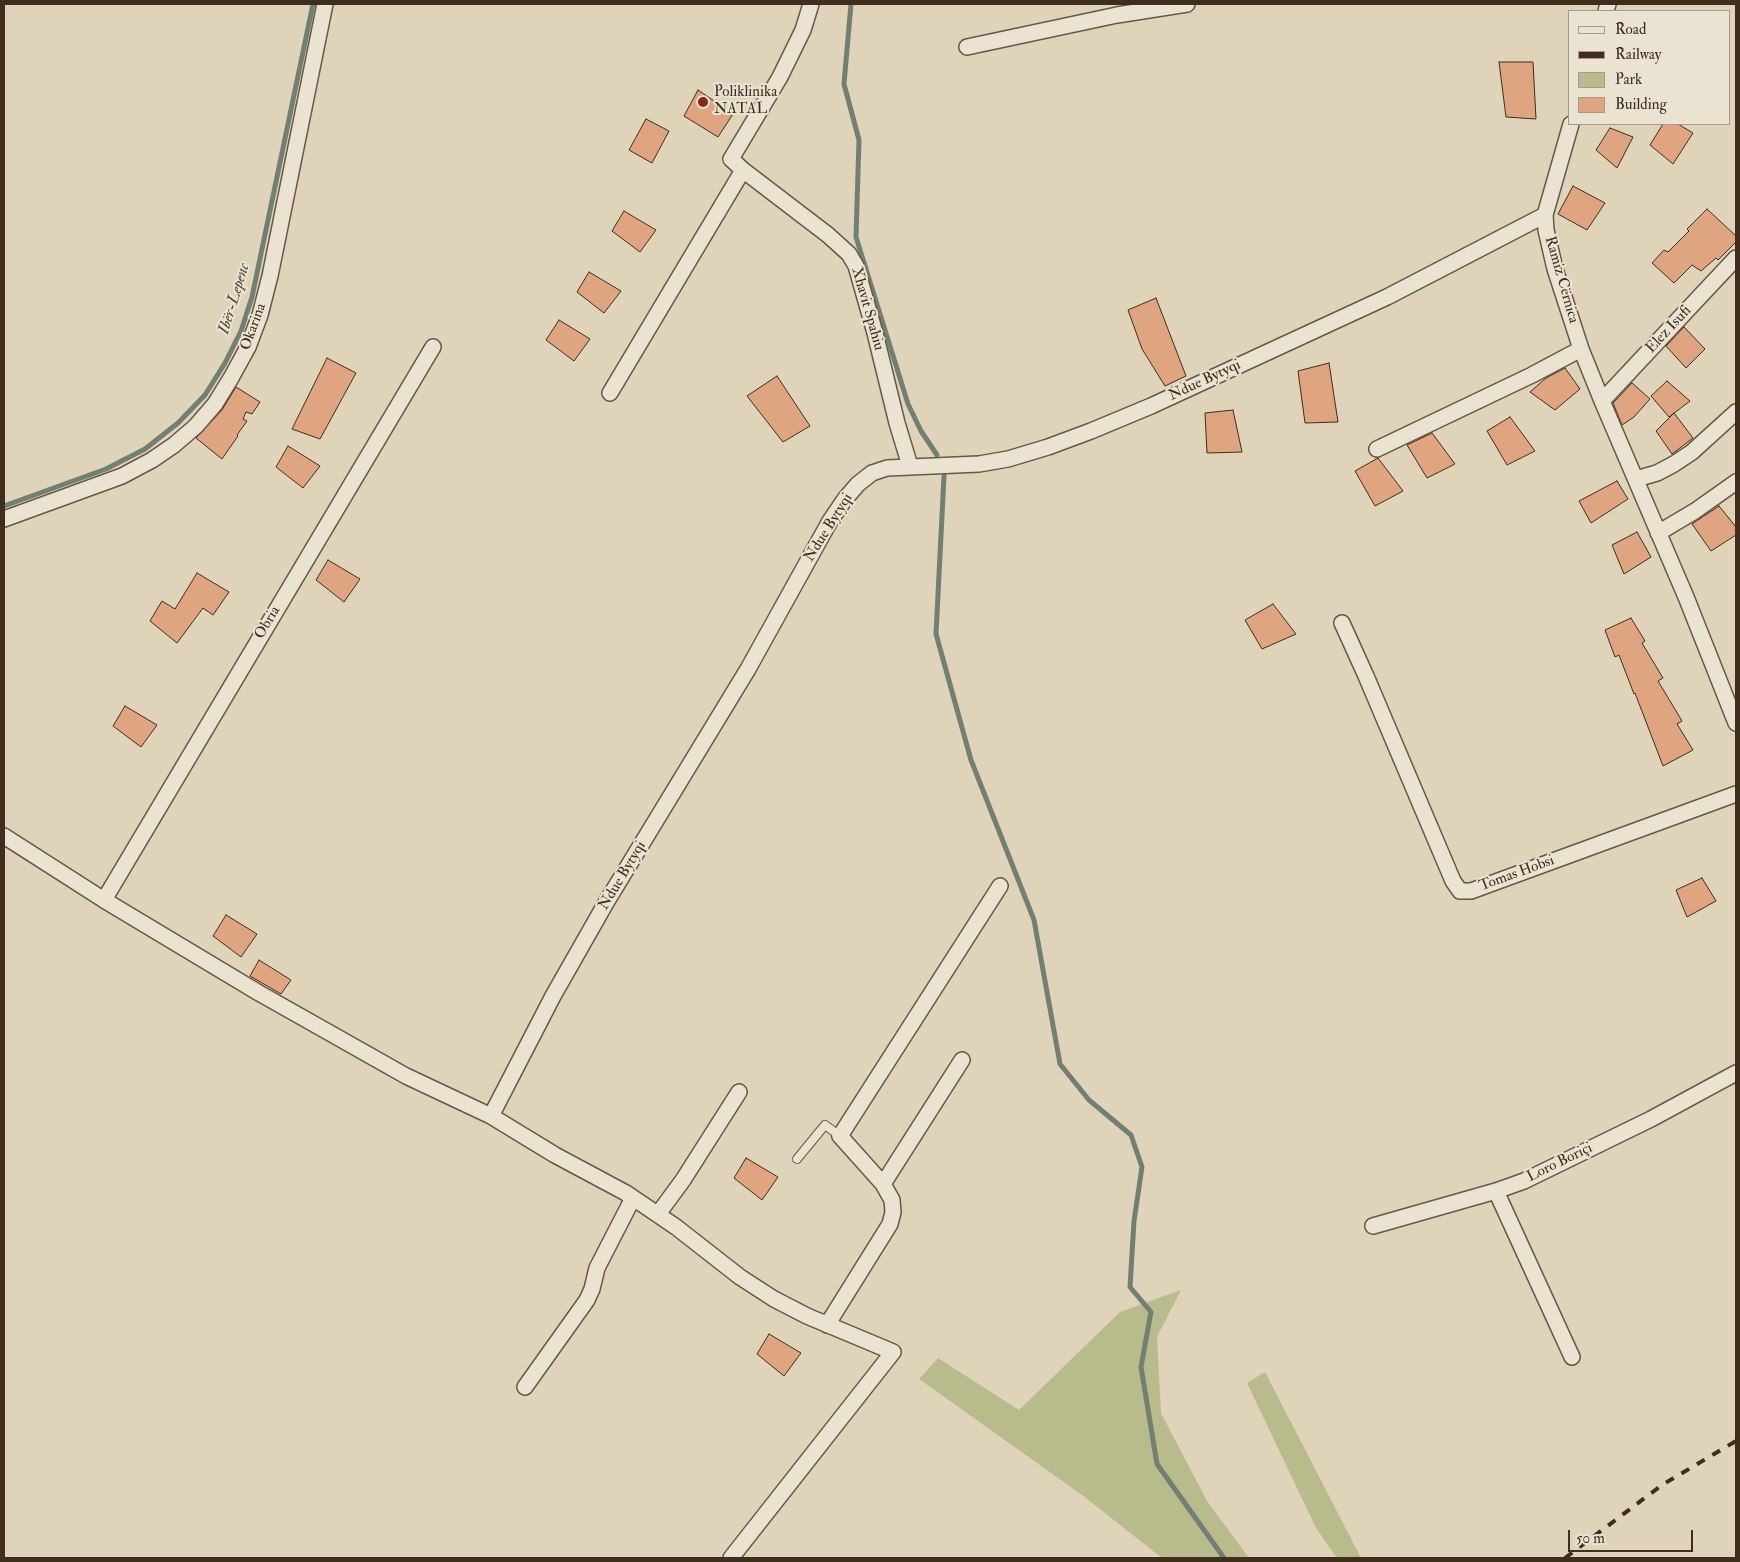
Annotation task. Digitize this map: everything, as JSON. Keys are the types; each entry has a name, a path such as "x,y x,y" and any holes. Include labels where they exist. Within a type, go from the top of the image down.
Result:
{"street":[{"name":"Okarina","path":"4,519 122,476 152,460 174,445 196,426 215,404 232,378 248,347 260,315 270,276 326,4"},
{"path":"610,393 743,170 731,159 780,77 803,30 811,4"},
{"path":"967,47 1040,32 1116,10 1187,4"},
{"name":"Ramiz Cërnica","path":"1571,125 1545,215 1546,230 1555,269 1581,349 1736,723"},
{"name":"Xhavit Spahiu","path":"743,170 828,235 849,254 856,266 910,466"},
{"name":"Ndue Bytyqi","path":"491,1116 558,987 607,901 748,669 830,521 854,489 872,473 887,468 910,466 979,464 1048,447 1091,431 1150,406 1387,297 1545,215"},
{"name":"Elez Isufi","path":"1602,400 1736,258"},
{"name":"Obria","path":"104,900 433,347"},
{"path":"1377,449 1516,383 1581,349"},
{"path":"1636,479 1657,473 1692,452 1736,412"},
{"path":"1658,533 1695,511 1736,482"},
{"name":"Tomas Hobsi","path":"1342,623 1453,881 1460,891 1471,891 1736,794"},
{"path":"4,836 104,900 260,993 406,1076 491,1116 555,1155 633,1198 658,1214 740,1276 774,1299 827,1325 893,1352 731,1558"},
{"path":"827,1325 890,1224 894,1212 892,1200 883,1184 840,1136 1000,886"},
{"path":"883,1184 962,1060"},
{"name":"Loro Boriçi","path":"1373,1226 1524,1181 1651,1119 1736,1073"},
{"path":"658,1214 683,1180 739,1092"},
{"path":"1496,1190 1572,1357"},
{"path":"525,1387 586,1300 592,1289 597,1268 633,1198"}],"lane":[{"path":"797,1160 826,1125 840,1136"}],"green space":[{"path":"1181,1290 1157,1337 1161,1413 1207,1501 1249,1558 1162,1558 1082,1495 919,1379 938,1358 1019,1410 1120,1312"},
{"path":"1265,1372 1361,1558 1337,1558 1316,1528 1247,1383"}],"building":[{"path":"1499,62 1533,62 1536,119 1506,117"},
{"name":"Poliklinika NATAL","path":"698,90 733,114 718,137 684,116"},
{"path":"646,119 669,131 652,163 629,150"},
{"path":"1662,125 1680,125 1693,133 1673,164 1650,145"},
{"path":"1610,128 1633,137 1617,168 1596,150"},
{"path":"1573,186 1605,203 1587,230 1558,214"},
{"path":"1707,209 1736,236 1736,242 1718,260 1716,258 1701,271 1692,265 1674,283 1652,263 1664,250 1668,252"},
{"path":"624,211 656,230 640,252 612,231"},
{"path":"589,272 621,291 604,313 577,292"},
{"path":"1156,298 1186,376 1165,386 1142,349 1128,310"},
{"path":"559,320 590,339 574,361 546,340"},
{"path":"1684,327 1705,349 1686,368 1666,346"},
{"path":"327,358 356,373 320,439 292,429"},
{"path":"1329,363 1338,422 1305,423 1298,371"},
{"path":"1565,368 1580,389 1555,410 1530,392 1546,378"},
{"path":"777,376 810,426 783,442 747,396"},
{"path":"1667,381 1690,401 1669,417 1651,396"},
{"path":"1632,383 1650,399 1634,417 1622,425 1613,403"},
{"path":"236,387 260,402 252,414 246,412 243,419 247,421 222,459 196,438 222,410"},
{"path":"1233,410 1242,452 1207,453 1205,413"},
{"path":"1674,413 1693,438 1672,454 1656,431"},
{"path":"1510,417 1535,451 1507,465 1487,431"},
{"path":"1432,433 1455,464 1427,478 1407,445"},
{"path":"288,446 320,466 303,488 276,467"},
{"path":"1378,458 1403,491 1375,506 1355,471"},
{"path":"1617,481 1628,499 1591,523 1579,501"},
{"path":"1719,506 1736,527 1736,535 1711,551 1692,524"},
{"path":"1637,532 1651,557 1624,574 1612,545"},
{"path":"328,560 360,579 344,602 316,580"},
{"path":"197,573 229,592 213,615 203,608 177,643 150,621 162,601 175,609"},
{"path":"1273,604 1296,634 1262,649 1245,620"},
{"path":"1631,618 1645,641 1642,643 1663,678 1658,681 1682,721 1677,724 1693,750 1663,766 1619,655 1615,657 1605,630"},
{"path":"125,706 157,725 141,747 113,726"},
{"path":"1702,878 1716,901 1687,917 1676,890"},
{"path":"226,915 257,934 241,957 213,936"},
{"path":"259,960 291,980 281,994 250,976"},
{"path":"746,1158 778,1177 762,1200 734,1178"},
{"path":"769,1334 801,1353 784,1376 757,1354"}],"waterway":[{"name":"Ibër-Lepenc","path":"4,506 106,469 145,449 178,423 205,395 225,363 241,331 252,297 313,4"},
{"path":"851,4 844,84 859,140 856,237 908,404 921,431 937,455"},
{"path":"944,476 936,634 971,760 1034,920 1060,1064 1089,1100 1131,1135 1142,1167 1134,1221 1130,1287 1151,1312 1141,1367 1157,1464 1224,1558"}],"railway":[{"path":"1565,1558 1662,1485 1736,1441"}],"place":[{"name":"Poliklinika NATAL","path":"703,102"}]}
